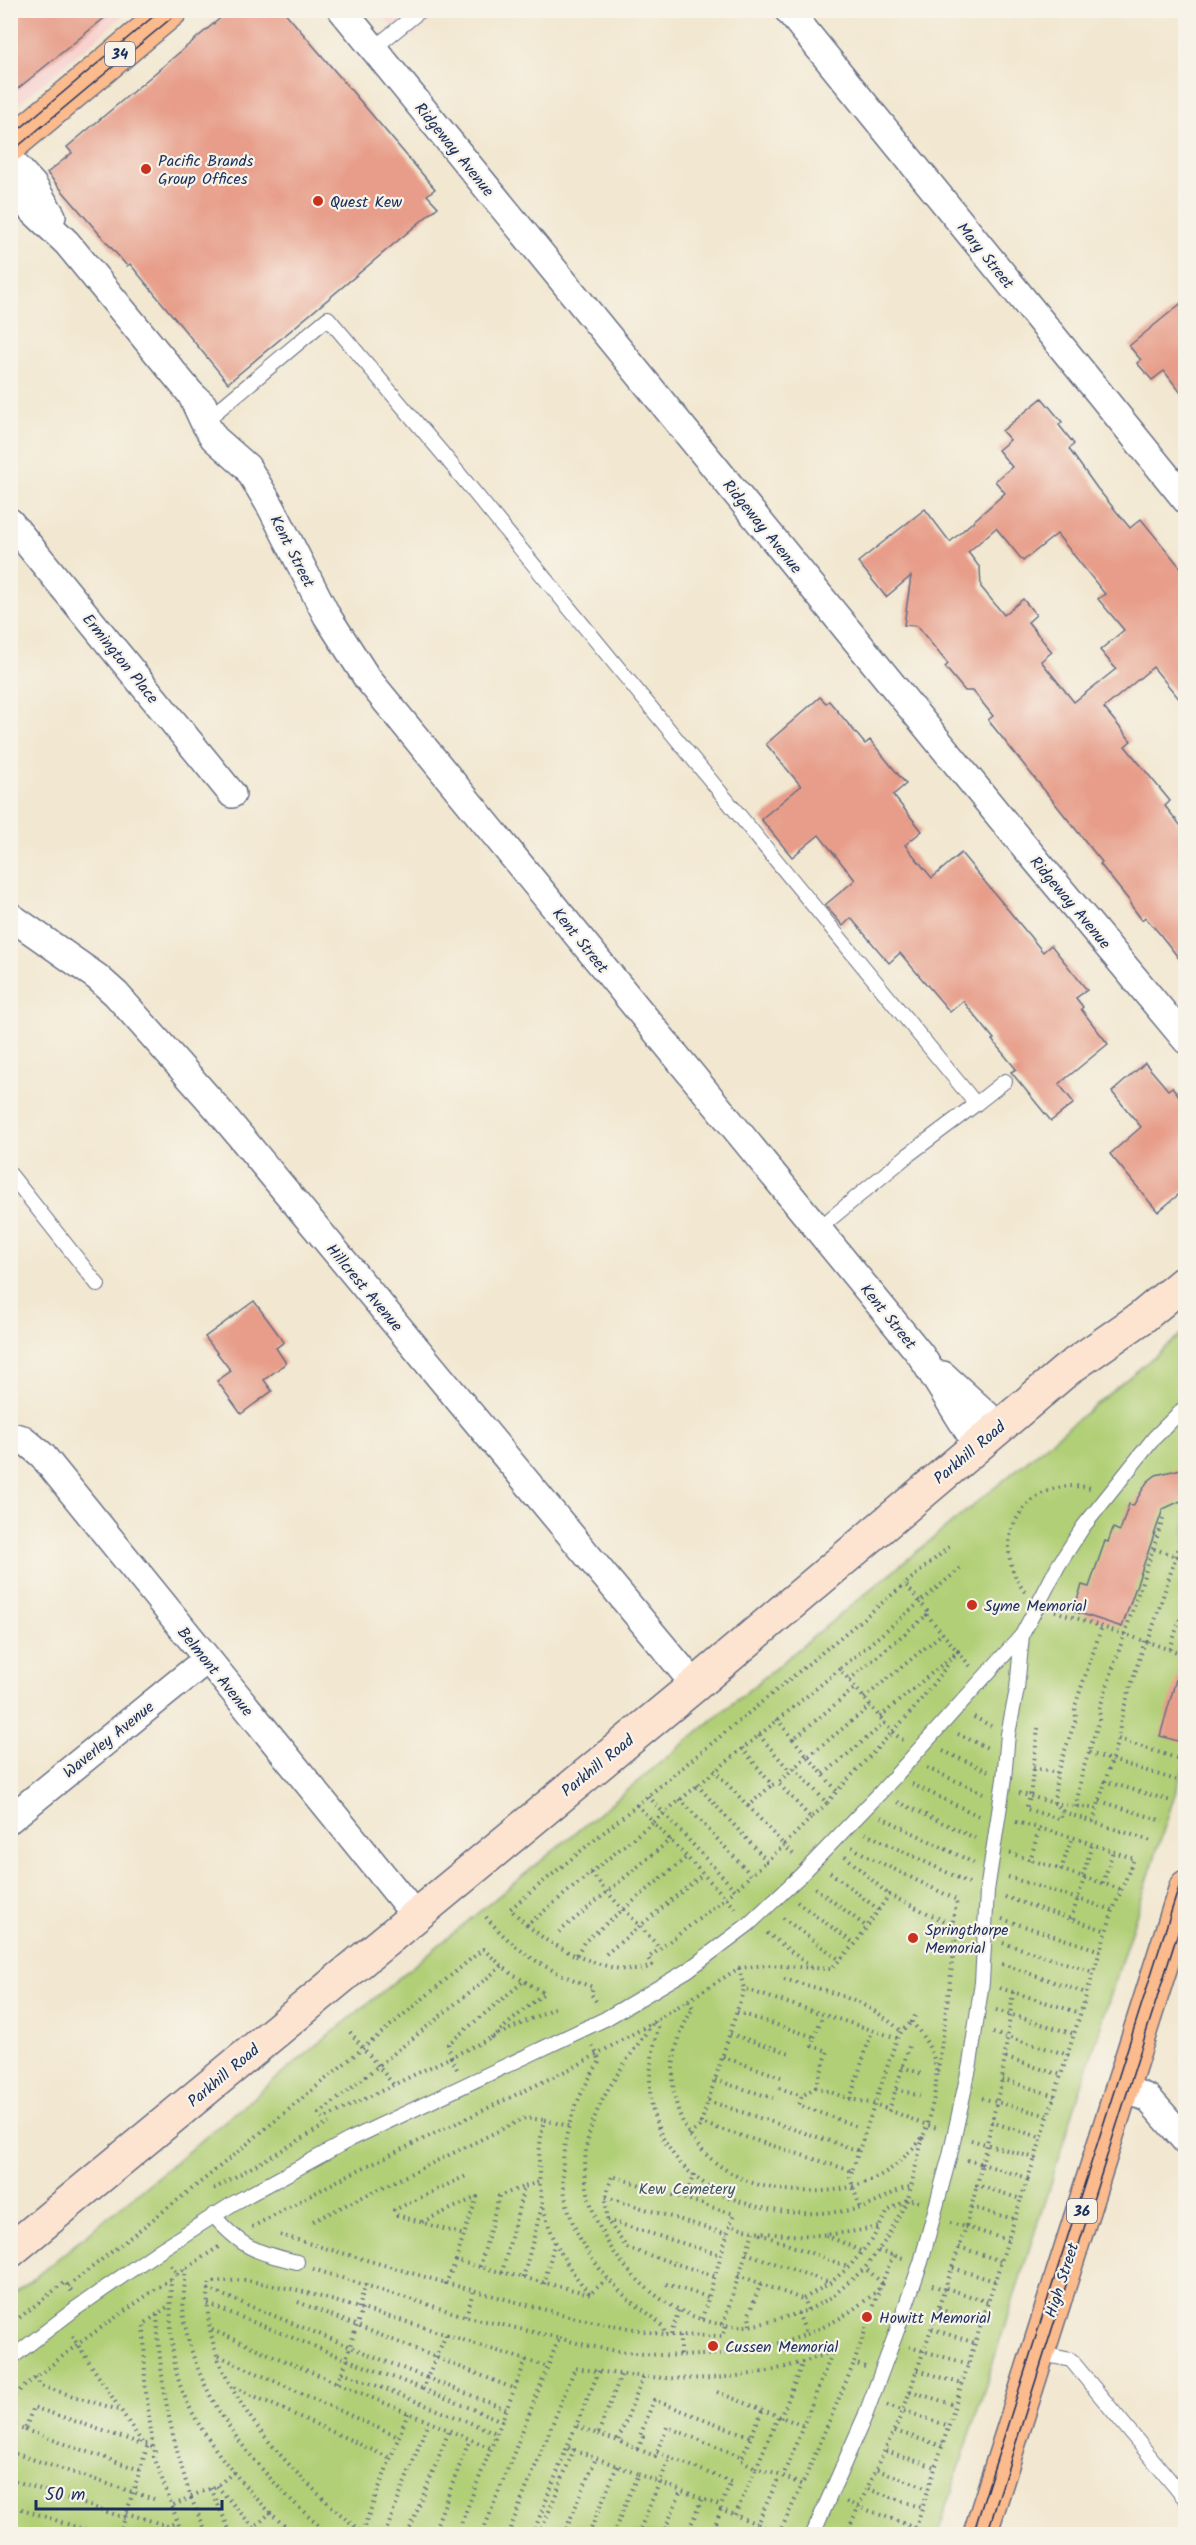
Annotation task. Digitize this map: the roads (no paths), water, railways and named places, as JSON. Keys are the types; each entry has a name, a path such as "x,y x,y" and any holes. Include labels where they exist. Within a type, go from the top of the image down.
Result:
{"main road":[{"name":"34","path":"10,145 171,10"},
{"name":"High Street","path":"980,2535 1185,1887"}],"street":[{"name":"Ridgeway Avenue","path":"342,10 1185,1040"},
{"name":"Mary Street","path":"788,10 1185,500"},
{"name":"Kent Street","path":"10,160 33,185 67,243"},
{"name":"Kent Street","path":"10,189 67,243 191,394 209,419 221,446 243,461 271,507 327,616 367,678 988,1435"},
{"name":"Ermington Place","path":"10,522 232,794"},
{"name":"Hillcrest Avenue","path":"10,915 97,977 136,1014 216,1107 695,1685"},
{"name":"Parkhill Road","path":"15,2238 695,1685 1068,1368 1141,1318 1185,1281"},
{"name":"Belmont Avenue","path":"10,1436 23,1439 42,1455 415,1915"},
{"name":"Waverley Avenue","path":"10,1820 206,1660"},
{"path":"1122,2088 1148,2098 1185,2141"}],"lane":[{"path":"373,49 421,10"},
{"path":"209,419 328,318 442,453 976,1104"},
{"path":"818,1229 908,1155 1005,1081"},
{"path":"10,1174 98,1285"},
{"path":"10,2359 82,2305 213,2215 340,2145 584,2029 688,1970 752,1922 800,1876 896,1776 981,1678 1022,1635 1058,1566 1110,1492 1154,1438 1185,1406"},
{"path":"813,2535 871,2400 921,2262 955,2134 982,1982 987,1896 1003,1789 1008,1734 1017,1689 1022,1635"},
{"path":"213,2215 234,2238 263,2254 297,2262"},
{"path":"1037,2353 1071,2360 1185,2500"}],"tram line":[{"path":"10,137 161,10"},
{"path":"10,153 181,10"},
{"path":"973,2534 1186,1865"},
{"path":"987,2534 1186,1907"}],"place":[{"name":"Pacific Brands Group Offices","path":"146,169"},
{"name":"Quest Kew","path":"318,201"},
{"name":"Syme Memorial","path":"972,1605"},
{"name":"Springthorpe Memorial","path":"913,1938"},
{"name":"Howitt Memorial","path":"867,2317"},
{"name":"Cussen Memorial","path":"713,2346"}],"park label":[{"name":"Kew Cemetery","path":"687,2188"}]}
